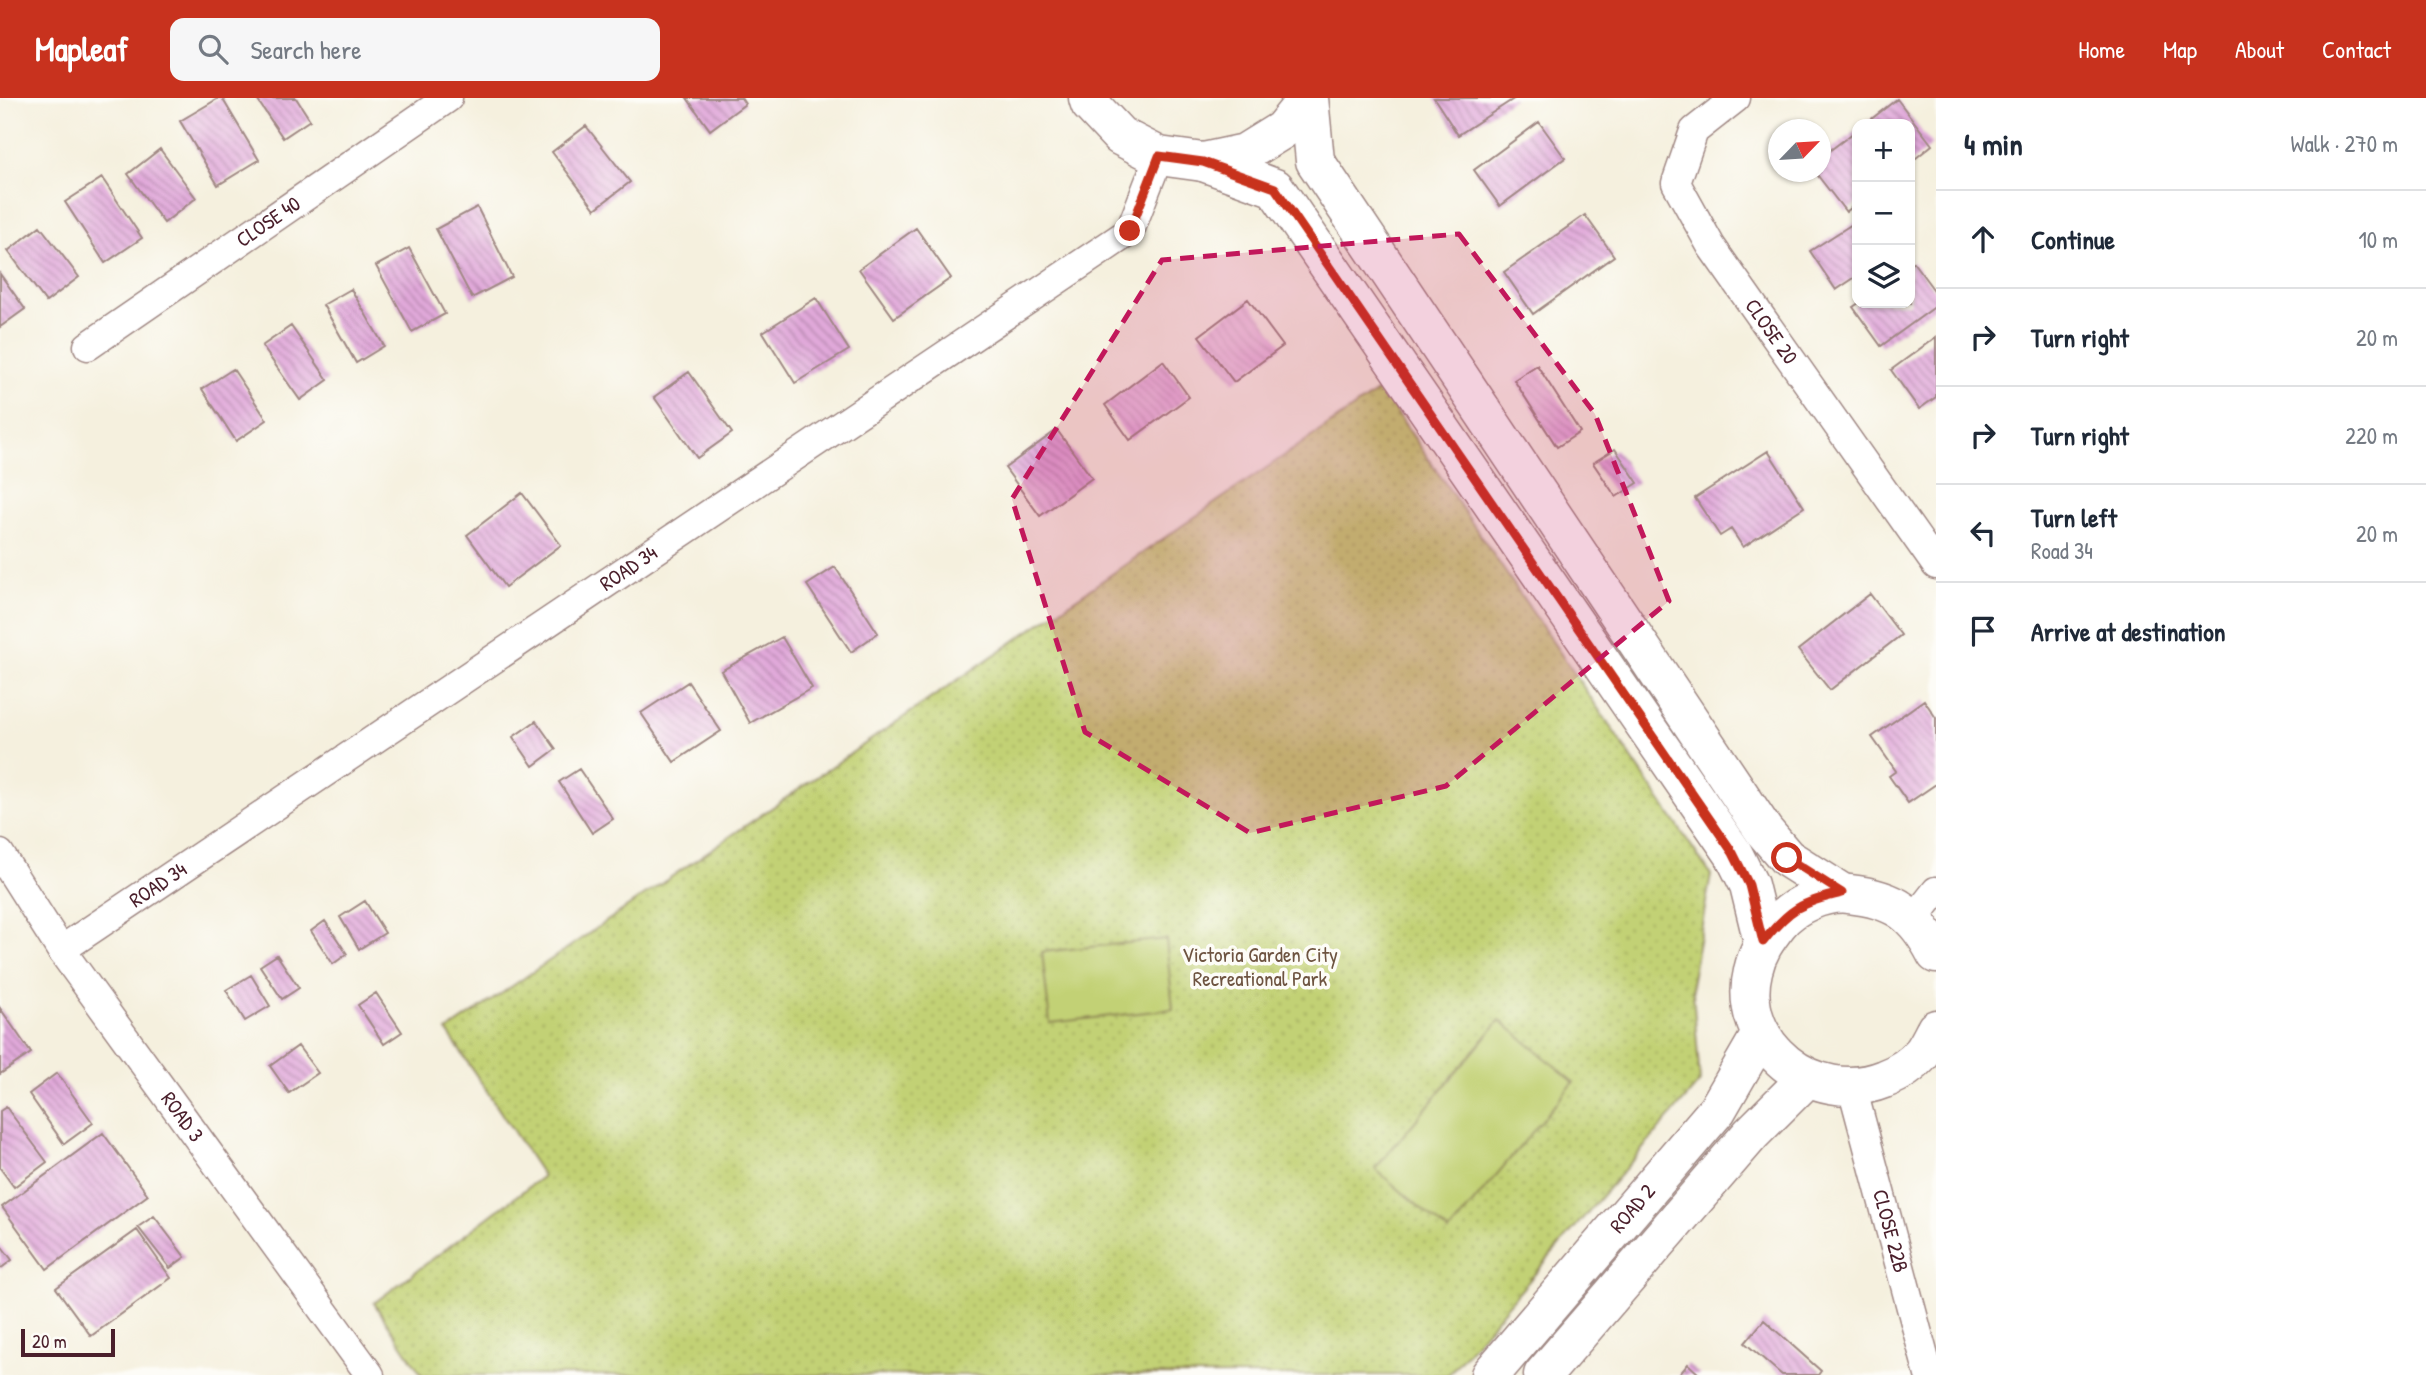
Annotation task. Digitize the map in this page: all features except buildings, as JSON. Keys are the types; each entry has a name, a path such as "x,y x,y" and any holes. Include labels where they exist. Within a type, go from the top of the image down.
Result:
{"street":[{"name":"CLOSE 40","path":"88,346 448,98"},
{"path":"1088,98 1090,104 1120,136 1159,156 1203,162 1275,188 1733,853 1749,885 1763,942"},
{"path":"1203,162 1245,153 1282,130 1308,98"},
{"path":"1308,98 1315,161 1764,831 1787,858 1842,893"},
{"name":"CLOSE 20","path":"1736,98 1693,131 1676,183 1711,246 1936,565"},
{"name":"ROAD 34","path":"61,950 1130,231 1159,156"},
{"name":"ROAD 3","path":"0,855 61,950 370,1375"},
{"path":"1931,1047 1898,1073 1868,1086 1837,1087 1807,1078 1780,1060 1761,1034 1752,1004 1753,972 1763,942 1783,917 1810,900 1842,893 1925,905 1925,933 1936,954"},
{"name":"ROAD 2","path":"1490,1375 1717,1110 1761,1034"},
{"name":"ROAD 2","path":"1543,1375 1751,1134 1807,1078"},
{"name":"CLOSE 22B","path":"1852,1087 1929,1375"}],"highlighted area":[{"path":"1459,234 1595,414 1669,601 1446,786 1250,833 1085,732 1012,499 1162,260"}],"green space":[{"name":"Victoria Garden City Recreational Park","path":"1381,389 1711,875 1692,979 1700,1082 1448,1375 422,1375 374,1303 543,1176 447,1031"},
{"path":"1166,939 1173,1009 1050,1023 1042,952"},
{"path":"1500,1020 1574,1082 1449,1232 1375,1169"}],"route":[{"path":"1130,231 1159,156 1203,162 1275,188 1733,853 1749,885 1763,942 1783,917 1810,900 1842,893 1787,858"}]}
